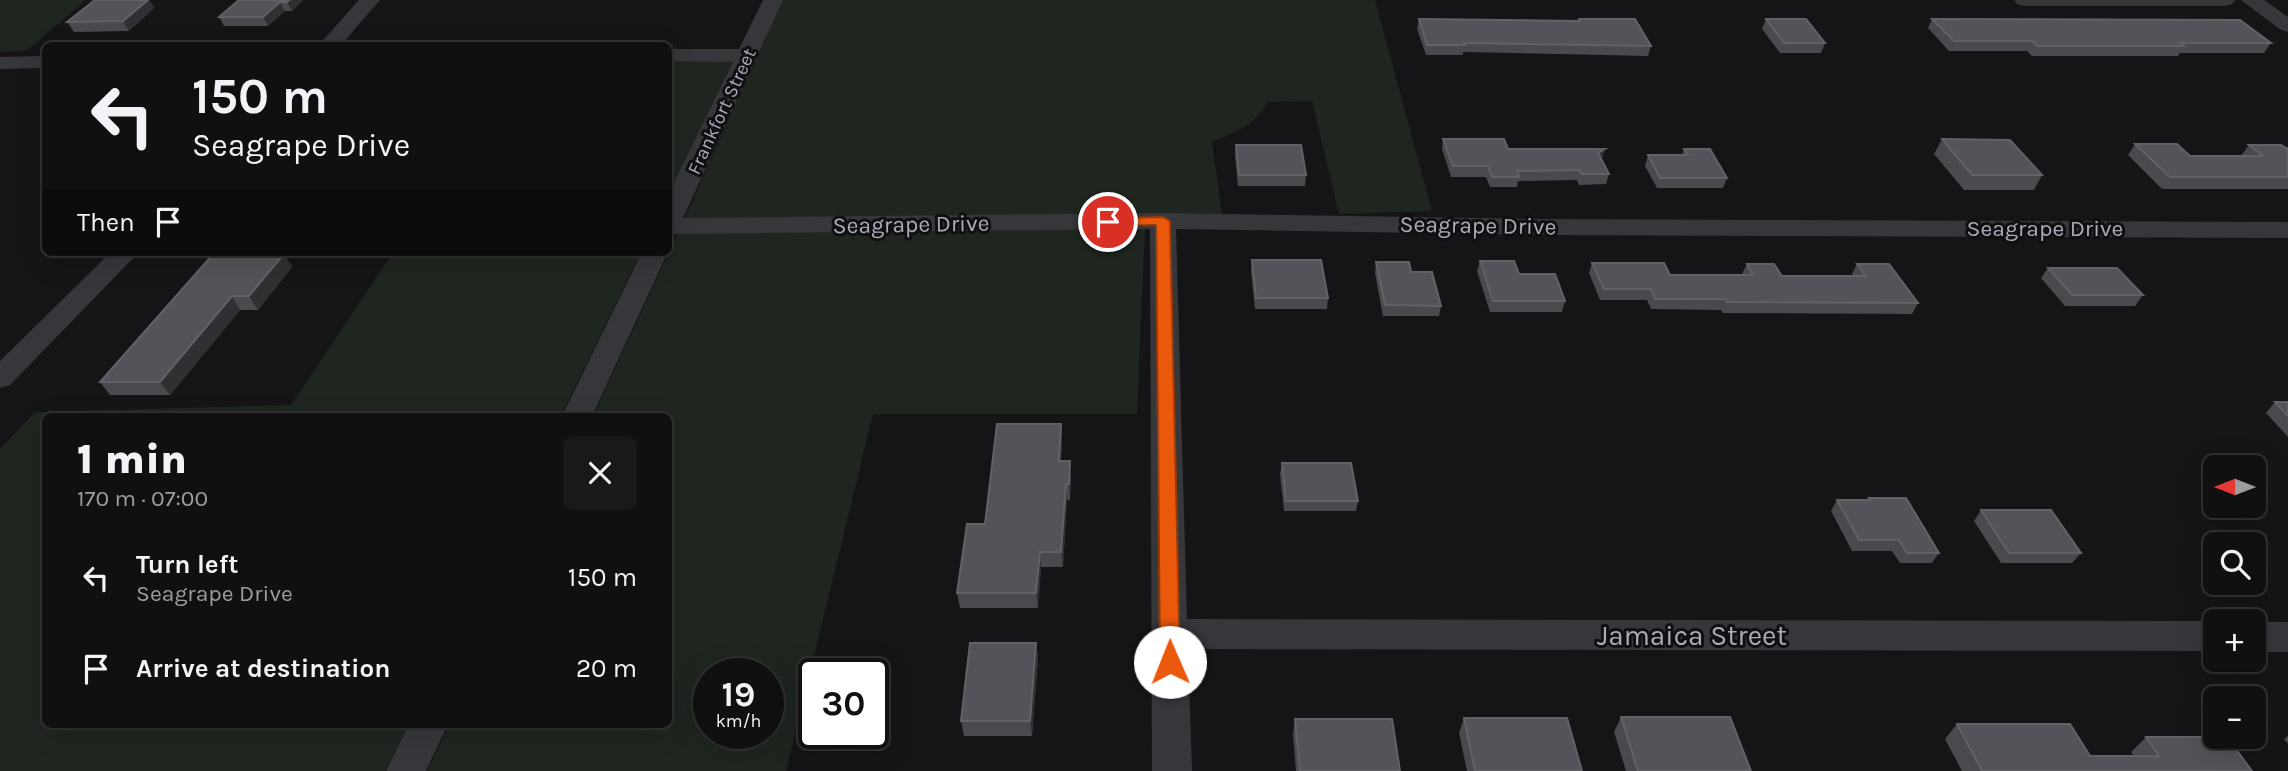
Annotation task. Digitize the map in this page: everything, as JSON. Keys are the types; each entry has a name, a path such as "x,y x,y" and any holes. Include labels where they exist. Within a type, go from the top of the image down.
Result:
{"street":[{"path":"332,42 370,0"},
{"name":"Frankfort Street","path":"672,215 773,0"},
{"path":"2024,0 2225,0"},
{"path":"2252,0 2288,26"},
{"path":"672,55 747,55"},
{"path":"0,63 42,62"},
{"path":"1163,221 1172,771"},
{"name":"Seagrape Drive","path":"672,224 1163,221 1541,227 2288,230"},
{"path":"0,378 122,256"},
{"path":"578,413 653,256"},
{"name":"Jamaica Street","path":"1169,634 2203,636"},
{"path":"2266,637 2288,637"},
{"path":"406,771 427,728"}],"shaded area":[{"path":"0,0 86,0 28,50 0,52"},
{"path":"783,0 1375,0 1432,211 1339,214 1312,101 1268,102 1251,122 1212,142 1222,215 684,219"},
{"path":"672,60 733,61 672,189"},
{"path":"1145,228 1137,414 873,414 814,658 798,658 798,722 786,771 427,771 448,728 672,728 672,413 594,413 667,256 672,256 672,246 678,233"},
{"path":"390,256 639,256 562,413 42,413 42,728 407,728 385,771 0,771 0,449 35,412 291,405"}],"building":[{"path":"95,0 148,0 123,21 67,22"},
{"path":"239,0 289,0 280,2 263,17 219,17"},
{"path":"1419,19 1635,19 1651,46 1464,43 1465,45 1427,45"},
{"path":"1766,19 1806,19 1825,43 1784,43"},
{"path":"1932,19 2240,20 2271,43 2037,46 2032,41 1954,41"},
{"path":"1443,139 1504,139 1508,149 1605,149 1598,153 1609,174 1582,174 1580,170 1517,171 1519,177 1492,177 1488,166 1453,166"},
{"path":"1942,139 2010,140 2042,175 1972,175"},
{"path":"2135,144 2177,144 2190,156 2263,156 2249,145 2281,145 2288,148 2288,177 2170,177"},
{"path":"1236,145 1301,145 1306,175 1239,175"},
{"path":"1684,149 1710,149 1727,178 1660,178 1648,155 1688,155"},
{"path":"211,256 282,256 249,296 232,296 160,382 100,382"},
{"path":"1252,260 1321,260 1328,298 1256,298"},
{"path":"1480,261 1514,261 1519,274 1555,274 1565,301 1493,301"},
{"path":"1376,262 1409,262 1411,272 1432,272 1441,306 1385,305"},
{"path":"1592,263 1664,263 1670,275 1753,275 1747,264 1774,264 1782,276 1866,276 1857,264 1889,264 1918,303 1655,299 1651,289 1604,289"},
{"path":"2048,268 2117,268 2143,295 2072,295"},
{"path":"2275,402 2288,402 2288,416"},
{"path":"997,424 1061,424 1059,461 1070,461 1061,552 1040,552 1036,593 957,593 967,524 985,524"},
{"path":"1282,463 1351,463 1358,501 1286,501"},
{"path":"1869,498 1906,498 1939,553 1907,553 1899,540 1859,540 1837,500 1871,500"},
{"path":"1981,510 2051,510 2081,553 2009,553"},
{"path":"970,643 1036,643 1030,721 961,721"},
{"path":"1621,717 1730,717 1751,771 1638,771"},
{"path":"1464,718 1567,718 1582,771 1475,771"},
{"path":"1295,719 1392,719 1400,771 1300,771"},
{"path":"1957,724 2070,724 2090,756 2159,756 2146,737 2203,737 2203,749 2236,749 2252,771 1982,771"}],"route":[{"path":"1108,222 1163,221 1170,662"}]}
